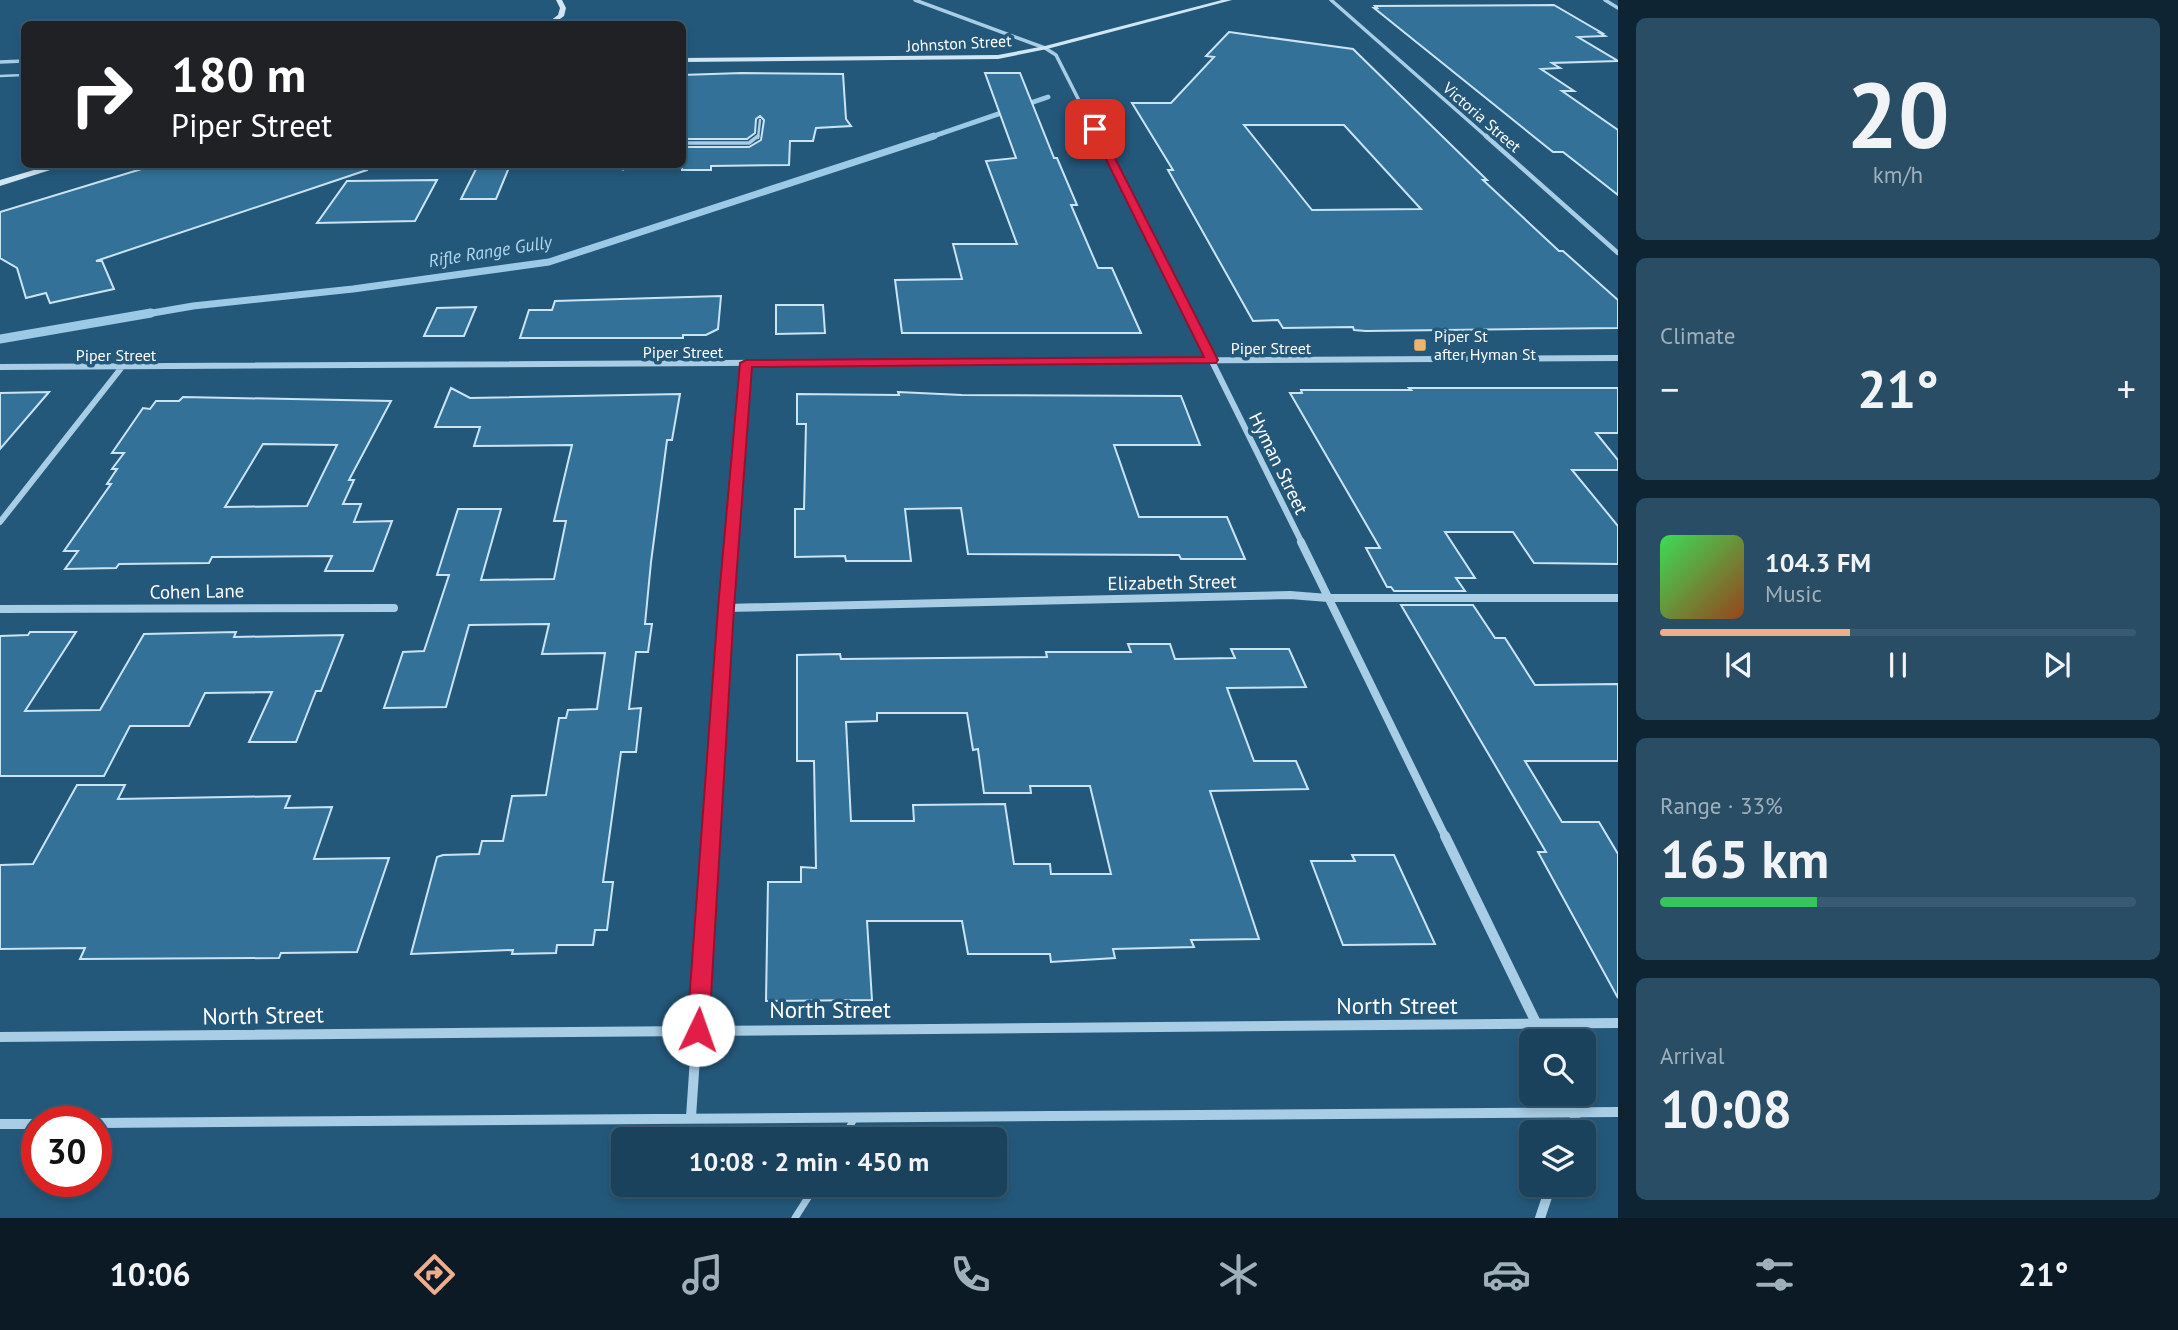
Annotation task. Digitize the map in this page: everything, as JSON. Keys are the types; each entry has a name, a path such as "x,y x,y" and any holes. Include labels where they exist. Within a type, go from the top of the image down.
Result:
{"street":[{"path":"554,21 561,16 563,8 559,0"},
{"name":"Hyman Street","path":"915,0 1045,48 1056,55 1212,360 1539,1029"},
{"name":"Johnston Street","path":"686,60 974,59 1010,56 1229,0"},
{"name":"Victoria Street","path":"1331,0 1618,253"},
{"path":"1605,0 1616,6"},
{"path":"0,62 21,61"},
{"path":"0,183 51,168"},
{"name":"Piper Street","path":"0,367 1618,358"},
{"path":"691,1117 726,608 746,363"},
{"path":"0,522 122,367"},
{"name":"Elizabeth Street","path":"726,608 1290,595 1328,598 1618,597"},
{"name":"Cohen Lane","path":"0,609 394,608"},
{"name":"North Street","path":"0,1037 1618,1023"},
{"path":"1574,1106 1577,1112 1574,1120"},
{"path":"112,1123 1618,1112"},
{"path":"0,1124 21,1124"},
{"path":"1540,1218 1547,1197"}],"lane":[{"path":"0,76 21,75"},
{"path":"686,143 749,143 758,138 760,120"},
{"path":"850,1127 855,1117"},
{"path":"795,1218 808,1197"}],"building":[{"path":"1554,5 1602,33 1605,36 1578,37 1618,61 1552,63 1560,68 1541,69 1574,91 1562,91 1618,130 1618,195 1563,152 1553,152 1374,8"},
{"path":"1229,32 1353,49 1487,180 1483,180 1559,251 1563,251 1618,300 1618,328 1366,331 1354,330 1353,327 1283,328 1278,320 1253,321 1168,170 1173,170 1132,103 1171,103 1214,57 1206,56","holes":["1244,125 1344,125 1421,209 1312,210"]},
{"path":"985,73 1020,73 1054,158 1057,158 1077,205 1071,205 1098,268 1112,268 1141,333 902,333 895,280 962,279 953,244 1017,244 986,161 1016,158"},
{"path":"843,74 846,119 851,126 816,128 813,141 790,141 789,165 711,166 711,170 682,170 686,168 686,147 749,147 761,140 764,120 760,116 756,119 755,133 747,139 686,139 686,75"},
{"path":"145,168 367,170 96,261 102,261 114,289 50,303 46,293 26,298 17,268 0,258 0,212"},
{"path":"476,168 509,168 496,199 461,199"},
{"path":"437,180 415,221 317,223 347,181"},
{"path":"721,296 718,329 706,335 683,335 683,338 520,338 529,310 552,310 555,301"},
{"path":"776,305 823,305 825,333 776,334"},
{"path":"476,307 464,336 424,336 437,308"},
{"path":"451,388 470,398 680,394 672,440 667,440 651,562 645,624 652,624 648,652 636,652 629,709 641,708 636,752 621,752 603,882 613,882 607,930 595,930 593,945 557,945 556,953 512,954 513,950 411,954 437,857 479,854 482,841 503,841 512,796 546,795 559,718 566,718 568,710 597,709 605,653 542,654 549,624 469,625 446,707 384,708 403,652 424,651 449,575 437,575 458,509 501,509 481,580 554,579 566,521 554,521 572,445 474,446 480,427 435,427"},
{"path":"1409,388 1618,388 1618,433 1596,433 1618,460 1618,470 1572,470 1618,526 1618,564 1534,563 1513,532 1445,532 1475,578 1456,578 1465,591 1394,591 1387,587 1366,548 1380,548 1290,393 1302,393 1301,390 1411,390"},
{"path":"49,392 0,449 0,393"},
{"path":"898,392 1181,396 1200,445 1114,445 1139,517 1227,517 1245,559 1181,559 1179,555 968,554 961,508 905,509 911,561 846,561 845,556 795,557 795,509 804,509 806,424 797,424 797,394 899,395"},
{"path":"183,397 391,401 349,480 354,480 343,504 361,504 354,522 392,521 373,571 325,571 332,556 212,557 209,563 119,564 116,568 65,569 78,551 64,551 111,484 107,484 117,469 112,469 124,453 112,453 143,408 150,409 156,401 179,401","holes":["263,444 337,445 307,506 225,507"]},
{"path":"1401,605 1473,605 1495,638 1505,638 1535,685 1618,684 1618,761 1525,761 1562,822 1599,822 1618,854 1618,998 1538,852 1546,852"},
{"path":"30,632 76,632 25,711 100,710 144,634 236,632 234,637 343,635 321,691 316,691 296,742 249,742 272,692 205,693 189,726 130,726 104,776 0,776 0,636 28,635"},
{"path":"1128,644 1170,644 1175,659 1235,658 1231,649 1289,649 1306,687 1227,688 1254,761 1296,761 1308,789 1210,791 1259,939 1191,940 1194,947 1113,949 1115,958 1051,962 1050,954 968,954 962,921 867,921 872,1000 766,1001 768,882 801,882 801,867 816,868 814,761 797,761 797,655 840,654 841,659 1047,657 1046,652 1131,652","holes":["877,713 967,713 973,750 978,749 984,793 1031,793 1030,786 1090,786 1111,874 1051,874 1050,864 1014,864 1005,804 913,805 914,821 851,821 846,722 877,721"]},
{"path":"77,785 125,785 118,799 290,796 285,808 332,807 314,859 389,858 357,952 281,953 279,958 80,959 85,948 0,949 0,865 33,864"},
{"path":"1352,855 1394,855 1435,944 1343,945 1311,861 1355,861"}],"waterway":[{"name":"Rifle Range Gully","path":"931,137 1048,97"},
{"name":"Rifle Range Gully","path":"141,315 193,306 353,289 549,262 931,137"},
{"name":"Rifle Range Gully","path":"0,339 151,313"}],"place":[{"name":"Piper St after Hyman St","path":"1420,345"}],"route":[{"path":"698,1030 726,608 746,363 1212,360 1095,129"}]}
